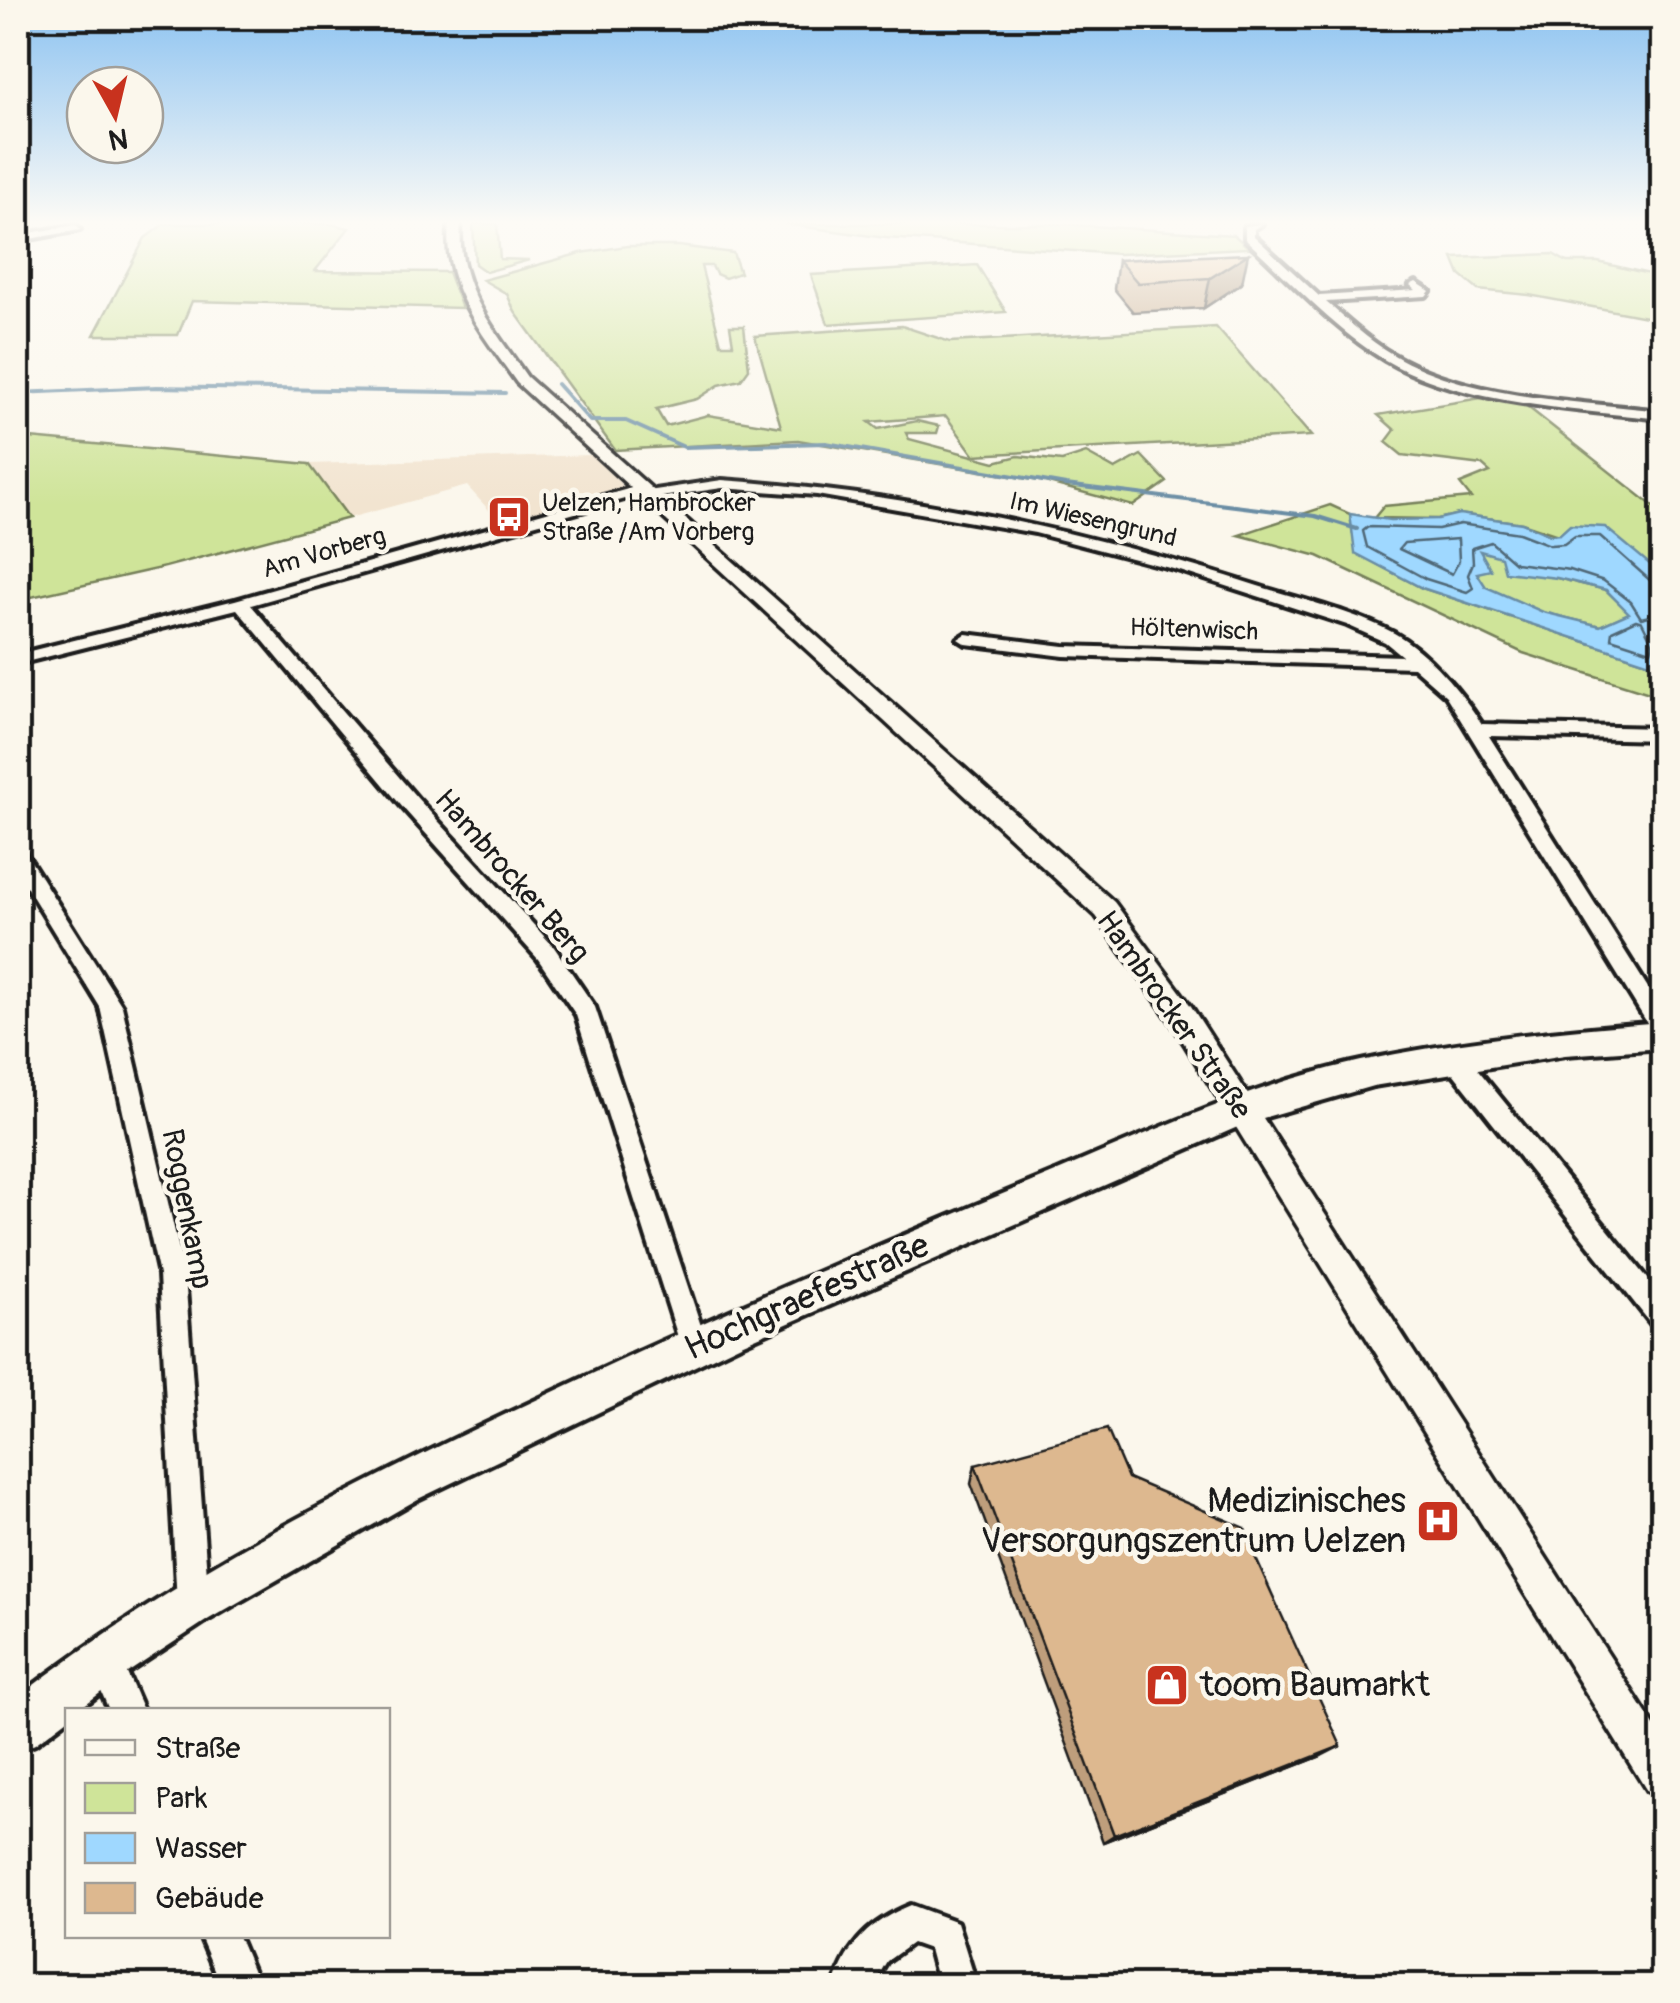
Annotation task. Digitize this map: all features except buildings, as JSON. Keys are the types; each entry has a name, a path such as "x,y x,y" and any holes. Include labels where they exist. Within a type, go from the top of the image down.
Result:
{"main road":[{"name":"Hochgraefestraße","path":"18,1727 104,1660 193,1603 403,1484 694,1347 1241,1110 1355,1076 1454,1057 1662,1032"}],"street":[{"name":"Hambrocker Straße","path":"482,317 522,380 1105,909 1181,1014 1662,1776"},
{"path":"1341,317 1388,358 1426,376 1507,394 1662,415"},
{"name":"Im Wiesengrund","path":"645,492 722,484 816,490 1036,529 1183,567 1391,638 1453,693 1662,1032"},
{"name":"Am Vorberg","path":"18,659 645,492"},
{"name":"Hambrocker Berg","path":"241,602 411,804 546,953 586,1013 694,1347"},
{"name":"Höltenwisch","path":"966,639 1064,651 1421,662"},
{"path":"1478,730 1662,734"},
{"name":"Roggenkamp","path":"18,857 111,1006 172,1274 193,1603"},
{"path":"1454,1057 1662,1316"},
{"path":"104,1660 125,1708"},
{"path":"852,1986 882,1936 911,1924 944,1935 958,1986"},
{"path":"220,1938 240,1986"}],"shaded area":[{"path":"591,455 624,487 499,521 467,486 349,518 309,464"}],"green space":[{"path":"103,317 185,317 178,335 94,335"},
{"path":"519,317 714,317 721,344 733,344 730,326 744,326 749,369 741,380 719,385 697,399 656,409 666,426 708,415 781,427 755,336 902,326 950,342 1216,327 1311,436 974,455 946,416 869,422 878,429 917,421 939,426 937,433 906,433 909,439 995,462 1018,456 1062,461 1086,453 1115,469 1141,455 1167,482 1133,506 1045,482 798,440 615,450"},
{"path":"826,317 925,317 828,324"},
{"path":"1493,396 1524,404 1662,513 1662,581 1652,566 1522,523 1459,514 1438,519 1374,518 1384,506 1471,498 1460,484 1490,472 1482,465 1402,455 1386,442 1395,430 1378,415"},
{"path":"30,438 309,464 349,518 165,567 18,600 18,447"},
{"path":"1330,505 1350,514 1356,553 1422,588 1662,667 1662,697 1523,653 1318,556 1239,535"},
{"path":"1479,551 1490,551 1557,578 1606,590 1630,613 1600,626 1542,612 1485,587 1477,573"}],"water":[{"path":"1350,514 1390,520 1438,519 1459,514 1522,523 1550,535 1560,534 1570,525 1605,527 1652,566 1662,581 1662,623 1652,623 1662,642 1662,667 1422,588 1355,553","holes":["1480,551 1501,557 1505,572 1557,578 1606,590 1629,613 1600,626 1543,612 1486,587 1477,573 1491,570"]}],"waterway":[{"path":"557,384 590,421 626,421 684,447 826,443 1066,485 1315,516 1357,529"},
{"path":"18,393 157,387 505,393"}],"place":[{"name":"Uelzen, Hambrocker Straße /Am Vorberg","path":"509,517"},
{"name":"Medizinisches Versorgungszentrum Uelzen","path":"1438,1521"},
{"name":"toom Baumarkt","path":"1167,1685"}]}
